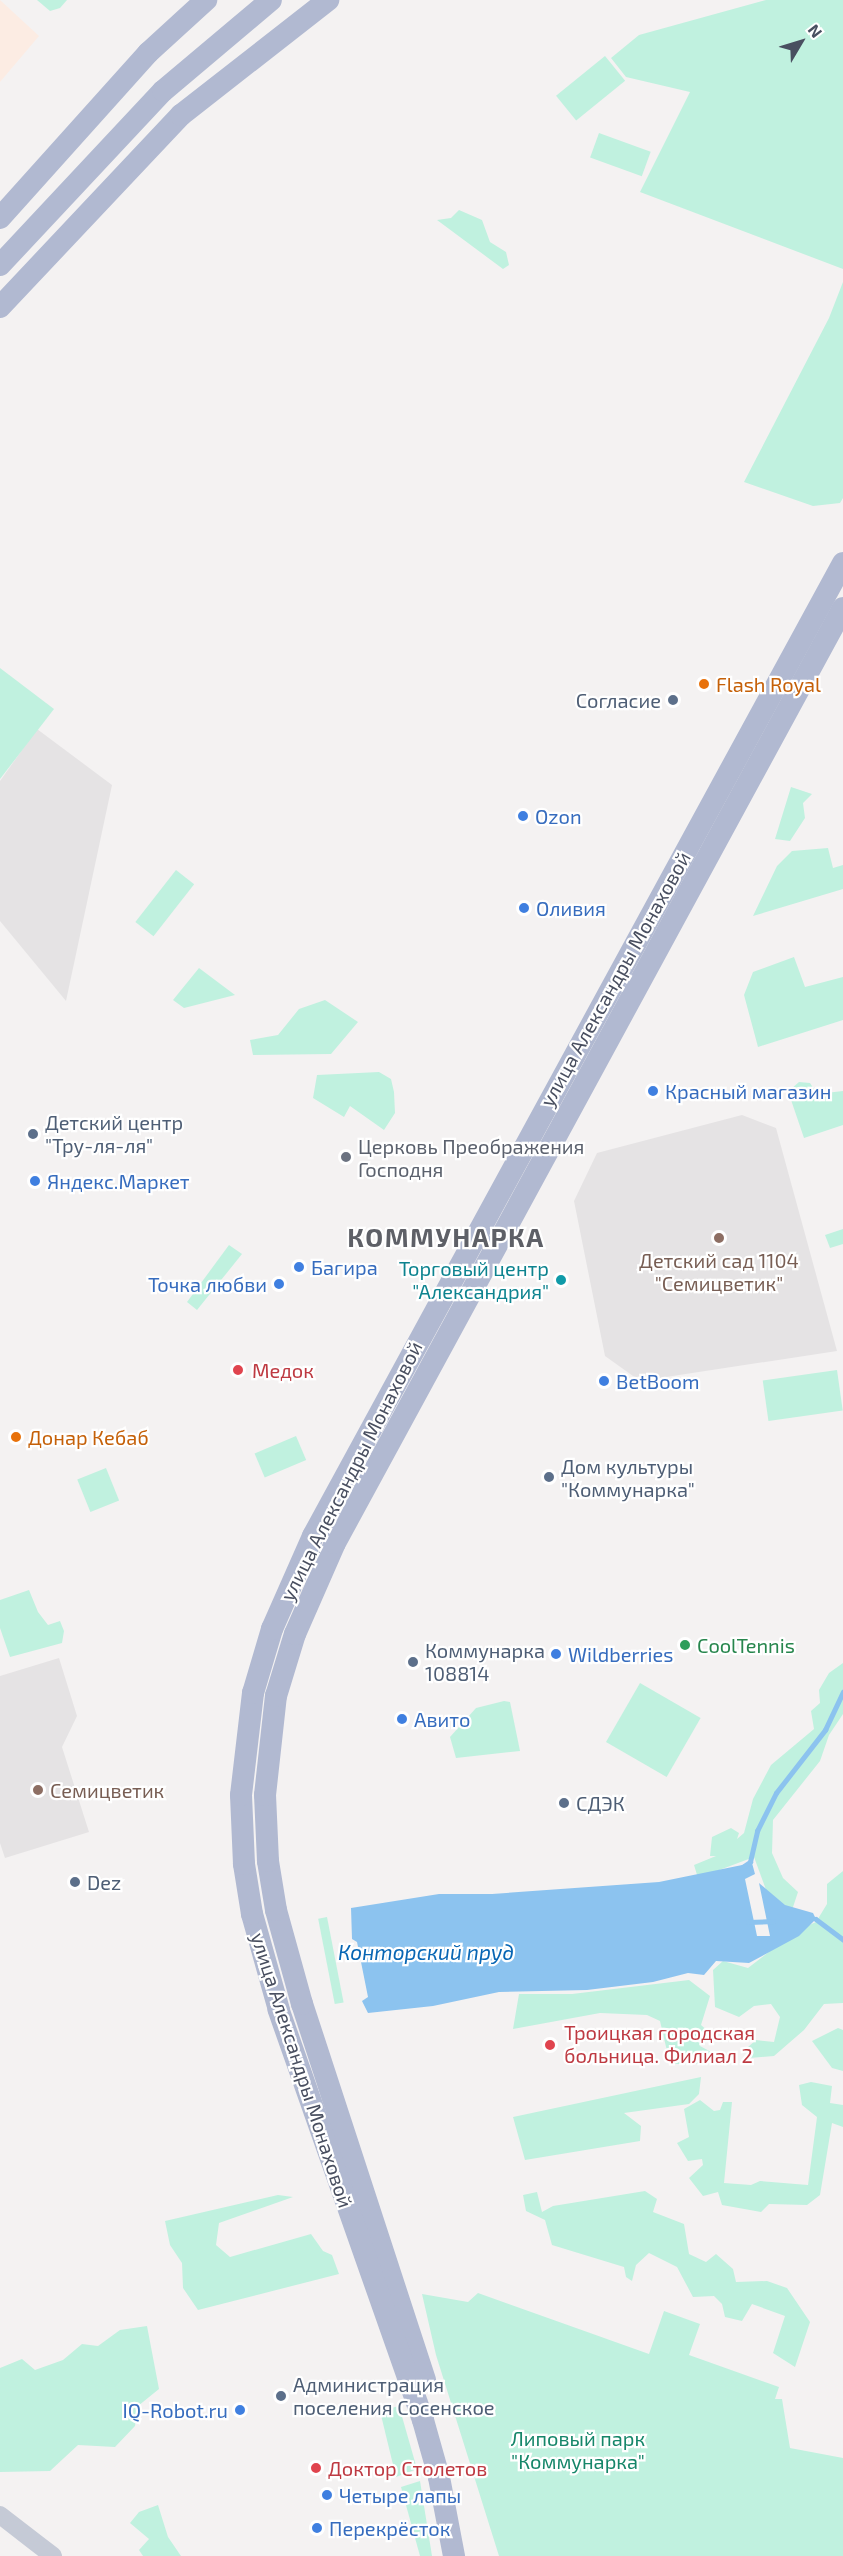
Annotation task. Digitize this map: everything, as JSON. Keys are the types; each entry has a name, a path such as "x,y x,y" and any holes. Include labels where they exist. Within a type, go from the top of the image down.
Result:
{"main road":[{"path":"0,218 148,52 206,0"},
{"path":"0,265 163,91 271,0"},
{"path":"0,307 181,115 328,0"},
{"name":"улица Александры Монаховой","path":"454,2556 442,2489 423,2420 279,2010 252,1914 244,1864 241,1795 253,1693 272,1629 313,1536 843,563"},
{"name":"улица Александры Монаховой","path":"469,2556 437,2415 302,2004 276,1910 268,1861 265,1795 276,1696 295,1634 335,1543 843,608"}],"street":[{"path":"0,2515 53,2556"}],"shaded area":[{"path":"0,0 39,36 0,82"},
{"path":"37,729 112,785 66,1001 0,921 0,781"},
{"path":"742,1115 776,1128 837,1351 640,1381 605,1356 574,1201 597,1153"},
{"name":"Семицветик","path":"59,1658 77,1716 62,1747 89,1832 5,1858 0,1843 0,1676"}],"green space":[{"path":"37,0 67,0 60,8 50,11"},
{"path":"766,0 843,0 843,269 640,192 690,92 626,77 611,58 639,35"},
{"path":"605,56 625,81 576,121 556,96"},
{"path":"599,133 651,152 642,176 590,157"},
{"path":"459,210 482,220 490,242 506,252 509,265 503,269 437,220 451,218"},
{"path":"843,282 843,498 840,503 813,506 744,482 829,318"},
{"path":"0,668 54,709 0,779"},
{"path":"791,787 812,794 803,803 805,818 790,841 775,839"},
{"path":"828,848 833,868 843,865 843,889 753,916 777,866 792,851"},
{"path":"176,870 194,884 153,936 135,922"},
{"path":"794,957 805,987 843,977 843,1020 758,1047 744,995 753,972"},
{"path":"199,968 235,995 184,1008 173,1000"},
{"path":"325,1000 358,1022 331,1054 253,1055 250,1040 278,1035 299,1009"},
{"path":"379,1072 391,1079 394,1092 395,1113 384,1130 350,1106 344,1117 313,1098 317,1075"},
{"path":"799,1082 810,1083 817,1094 843,1091 843,1125 804,1138 790,1097 791,1089"},
{"path":"843,1229 843,1244 830,1248 825,1235"},
{"path":"229,1245 242,1254 197,1310 187,1302"},
{"path":"837,1370 843,1411 768,1421 763,1380"},
{"path":"296,1436 306,1460 265,1478 255,1454"},
{"path":"106,1468 119,1500 90,1512 77,1480"},
{"path":"29,1590 38,1612 48,1625 60,1621 64,1631 62,1643 10,1657 0,1628 0,1600"},
{"path":"843,1663 843,1714 829,1735 820,1761 773,1820 772,1853 783,1878 798,1892 793,1907 783,1914 769,1898 754,1857 698,1878 694,1865 716,1856 710,1856 712,1837 731,1828 739,1833 737,1839 744,1833 753,1799 771,1765 814,1729 811,1711 820,1703 819,1690 829,1673"},
{"path":"640,1683 701,1718 667,1777 606,1742"},
{"path":"504,1701 510,1702 520,1751 456,1758 450,1737 476,1708"},
{"path":"843,1871 843,2003 824,2004 804,2030 774,2056 750,2058 748,2047 756,2040 774,2042 780,2017 771,2004 754,2006 739,2017 715,2007 713,1970 723,1961 748,1968 796,1931 816,1922 827,1904 827,1884"},
{"path":"327,1917 344,2002 335,2004 318,1919"},
{"path":"689,1980 710,1996 701,2025 709,2032 700,2046 713,2053 708,2062 696,2064 694,2053 681,2064 670,2064 660,2021 647,2015 600,2013 513,2029 519,1994 572,1994"},
{"path":"838,2028 843,2030 843,2071 832,2068 812,2041"},
{"path":"701,2077 699,2094 689,2104 624,2113 641,2126 640,2141 525,2160 513,2117"},
{"path":"811,2082 832,2086 830,2103 843,2105 843,2127 832,2123 820,2195 807,2205 769,2204 761,2212 722,2205 718,2192 703,2196 689,2178 703,2165 702,2159 688,2161 677,2143 689,2137 684,2109 700,2100 714,2111 720,2110 723,2102 732,2102 724,2183 751,2185 760,2181 808,2185 817,2117 802,2105 799,2085"},
{"path":"645,2191 657,2199 653,2212 684,2224 689,2254 706,2262 716,2254 733,2269 736,2282 767,2281 787,2288 810,2322 795,2367 773,2353 785,2316 752,2304 742,2321 725,2317 722,2304 714,2296 693,2297 677,2267 649,2253 636,2265 632,2281 626,2277 624,2267 552,2245 545,2220 526,2211 523,2195 537,2192 542,2212 553,2206"},
{"path":"278,2195 293,2197 219,2223 216,2245 230,2257 311,2234 323,2251 332,2255 339,2274 198,2310 183,2288 182,2263 170,2245 165,2221"},
{"name":"Липовый парк \"Коммунарка\"","path":"478,2293 649,2354 664,2311 700,2324 689,2355 779,2387 775,2399 782,2399 790,2448 843,2458 843,2556 499,2556 436,2355 422,2294 468,2302"},
{"path":"147,2326 159,2389 138,2406 135,2426 115,2447 78,2445 50,2471 0,2472 0,2368 22,2359 35,2370 63,2360 82,2344 98,2346 120,2330"},
{"path":"399,2406 417,2469 396,2477 380,2411"},
{"path":"420,2481 432,2556 420,2556 401,2487"},
{"path":"158,2505 168,2537 181,2556 143,2556 139,2550 149,2539 130,2523 139,2512"}],"water":[{"name":"Конторский пруд","path":"752,1863 755,1874 745,1879 757,1936 770,1936 759,1883 785,1905 813,1913 816,1919 799,1936 749,1963 716,1961 704,1975 688,1973 653,1982 587,1990 499,1992 433,2006 368,2013 362,2001 368,1997 357,1942 352,1939 351,1908 439,1894 492,1894 659,1882"}],"waterway":[{"path":"741,1868 750,1862 757,1831 776,1793 825,1730 843,1692"},
{"path":"811,1919 816,1919 843,1939"},
{"path":"748,1922 773,1921"}],"place":[{"name":"Flash Royal","path":"704,684"},
{"name":"Согласие","path":"673,700"},
{"name":"Ozon","path":"523,816"},
{"name":"Оливия","path":"524,908"},
{"name":"Красный магазин","path":"653,1091"},
{"name":"Детский центр \"Тру-ля-ля\"","path":"33,1134"},
{"name":"Церковь Преображения Господня","path":"346,1157"},
{"name":"Яндекс.Маркет","path":"35,1181"},
{"name":"Детский сад 1104 \"Семицветик\"","path":"719,1238"},
{"name":"Багира","path":"299,1267"},
{"name":"Торговый центр \"Александрия\"","path":"561,1280"},
{"name":"Точка любви","path":"279,1284"},
{"name":"Медок","path":"238,1370"},
{"name":"BetBoom","path":"604,1381"},
{"name":"Донар Кебаб","path":"16,1437"},
{"name":"Дом культуры \"Коммунарка\"","path":"549,1477"},
{"name":"CoolTennis","path":"685,1645"},
{"name":"Wildberries","path":"556,1654"},
{"name":"Коммунарка 108814","path":"413,1662"},
{"name":"Авито","path":"402,1719"},
{"name":"Семицветик","path":"38,1790"},
{"name":"СДЭК","path":"564,1803"},
{"name":"Dez","path":"75,1882"},
{"name":"Троицкая городская больница. Филиал 2","path":"550,2045"},
{"name":"Администрация поселения Сосенское","path":"281,2396"},
{"name":"IQ-Robot.ru","path":"240,2410"},
{"name":"Доктор Столетов","path":"316,2468"},
{"name":"Четыре лапы","path":"327,2495"},
{"name":"Перекрёсток","path":"317,2528"}],"district":[{"name":"КОММУНАРКА","path":"446,1237"}]}
